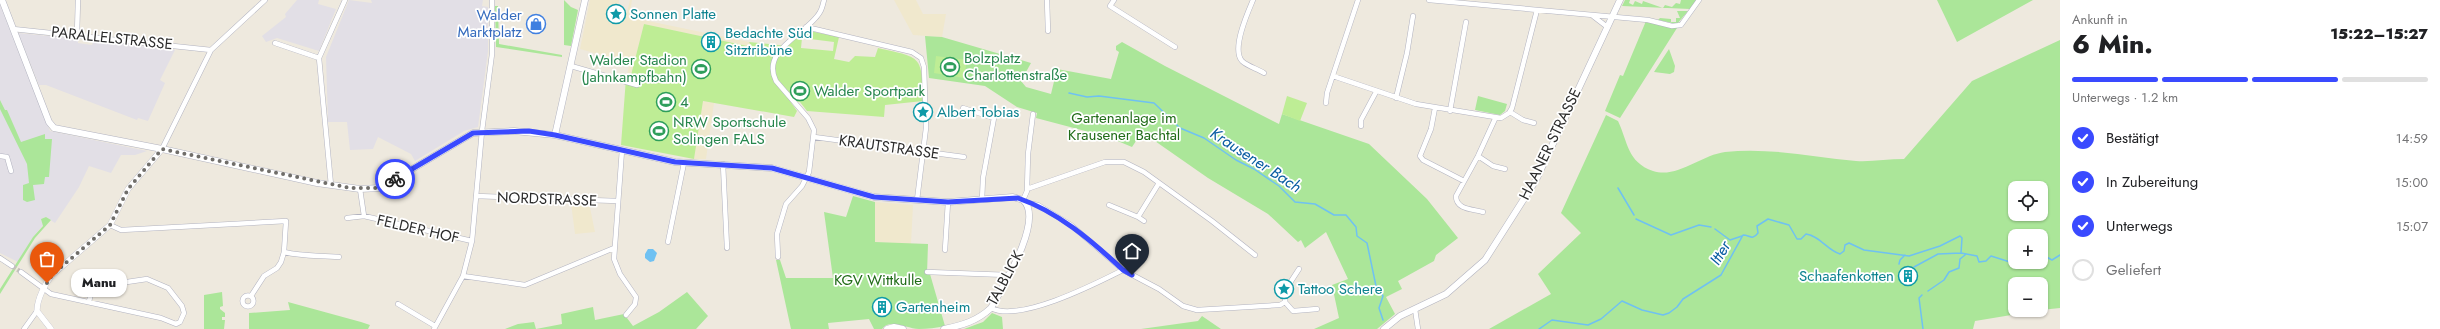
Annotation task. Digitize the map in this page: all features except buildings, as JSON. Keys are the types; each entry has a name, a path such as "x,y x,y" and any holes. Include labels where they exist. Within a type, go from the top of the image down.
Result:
{"main road":[{"path":"2,0 49,122 54,128 331,185 360,189 380,188 464,136 482,131 529,131 555,135 684,163 768,167 864,195 948,202 1013,197 1025,202"},
{"path":"555,135 584,0"},
{"name":"HAANER STRASSE","path":"1384,329 1400,316 1446,294 1485,260 1536,180 1606,26 1620,0"},
{"name":"TALBLICK","path":"944,329 970,323 981,317 990,308 1008,275 1028,232 1025,202"},
{"path":"887,329 894,327 903,329"}],"street":[{"path":"77,34 78,0"},
{"path":"24,329 37,311 43,290 52,275 110,225 128,189 162,149 211,50 265,0"},
{"path":"331,185 319,58 345,0"},
{"path":"398,304 435,327 463,276 472,241 482,131 492,54 492,0"},
{"path":"778,257 776,236 784,208 806,178 810,168 814,137 812,124 780,87 773,74 775,59 780,50 806,27 820,12 824,0"},
{"path":"1047,0 1048,31"},
{"path":"1114,0 1110,6 1175,47"},
{"path":"1253,0 1242,27 1239,54 1242,61 1264,73"},
{"path":"1326,103 1333,76 1358,0"},
{"path":"1429,0 1469,2 1610,18 1648,20 1679,26 1699,0"},
{"path":"1333,76 1376,92 1435,108 1495,119 1503,118 1510,112 1537,10"},
{"path":"1591,15 1606,26"},
{"path":"1396,98 1407,53 1413,16"},
{"path":"1450,111 1466,22"},
{"path":"806,27 912,52 921,58 924,67 926,128 917,200"},
{"name":"PARALLELSTRASSE","path":"12,28 211,50"},
{"path":"275,43 319,58"},
{"path":"571,66 637,85"},
{"path":"1361,126 1361,120 1376,92"},
{"path":"962,108 994,118 983,178 982,200"},
{"path":"1435,108 1431,129 1420,158 1464,181"},
{"path":"1510,112 1534,123"},
{"path":"1033,114 1028,154 1025,202 1038,205 1071,225 1123,270 1159,289 1182,306 1197,310 1280,305 1285,302"},
{"path":"1483,212 1467,209 1456,200 1456,196 1478,156 1495,119"},
{"name":"KRAUTSTRASSE","path":"814,137 964,157"},
{"path":"622,150 614,248 616,268 636,297 635,304 626,315"},
{"path":"0,156 7,157 11,170"},
{"path":"1478,156 1493,166 1505,170"},
{"path":"1027,189 1098,164 1116,161 1133,166 1159,183 1212,221 1255,255"},
{"path":"668,242 684,163"},
{"path":"723,164 727,248"},
{"path":"1138,217 1159,183"},
{"name":"FELDER HOF","path":"360,189 364,216"},
{"name":"NORDSTRASSE","path":"476,196 618,201"},
{"path":"945,250 948,202"},
{"path":"1109,205 1144,221"},
{"name":"FELDER HOF","path":"347,218 364,216 472,241"},
{"path":"110,225 121,230 286,221 284,252 280,265 264,276 250,296"},
{"path":"463,276 525,285 614,248"},
{"path":"284,252 308,257 323,255 339,257"},
{"path":"0,258 12,266"},
{"path":"1299,269 1286,289 1285,302 1293,311 1317,310"},
{"path":"990,308 1003,312 1049,304 1123,270"},
{"path":"21,272 43,290 51,294 161,318 176,324 180,322 184,316 184,310 168,288 147,279 100,286 91,293 89,302"},
{"path":"927,272 1008,275"},
{"path":"1415,309 1418,329"},
{"path":"37,311 51,329"}],"shaded area":[{"path":"297,0 319,0 318,4 336,9 319,51 277,38 266,42 262,36 286,17 285,14"},
{"path":"349,0 372,3 371,0 483,0 482,6 488,7 488,51 478,127 464,131 415,161 411,154 378,137 373,149 350,150 347,122 328,122 326,57"},
{"path":"590,0 619,0 618,10 627,12 630,0 632,0 629,17 749,42 752,47 644,24 630,79 626,78 630,63 580,49"},
{"path":"894,0 916,0 923,14 946,14 942,37 913,35"},
{"path":"0,4 50,131 147,151 135,155 121,155 111,173 89,166 79,187 55,223 46,217 41,219 43,225 33,237 18,262 0,253"},
{"path":"18,33 78,39 78,43 92,45 94,40 175,50 160,80 165,83 148,121 138,118 137,120 46,85 39,85"},
{"path":"702,101 714,103 706,159 694,159"},
{"path":"875,202 913,205 911,244 875,242"},
{"path":"571,203 589,203 595,232 575,234"}],"green space":[{"path":"564,0 571,7 578,10 571,46 564,45"},
{"path":"1625,0 1630,0 1629,3 1633,5 1635,1 1642,4 1643,1 1662,8 1622,6"},
{"path":"1681,0 1697,0 1690,9 1663,8 1665,5 1672,7 1676,3 1680,4"},
{"path":"1937,0 2033,0 1957,42"},
{"path":"495,6 498,6 499,44 562,55 562,57 496,47"},
{"path":"1677,11 1688,11 1677,24 1658,20 1660,18 1671,19 1671,22 1676,22 1676,18 1680,18"},
{"path":"1646,21 1677,28 1620,118 1605,111 1620,75 1623,76"},
{"name":"Walder Sportpark","path":"644,24 752,47 749,42 788,46 805,30 839,37 834,59 849,62 855,56 875,57 878,48 911,57 917,61 920,67 923,86 923,101 885,105 884,117 807,111 800,102 790,101 797,111 794,117 703,101 694,159 621,145 626,78 630,79","holes":["802,38 834,42 833,51 801,48"]},
{"name":"Gartenanlage im Krausener Bachtal","path":"925,36 942,37 1031,63 1021,81 1026,87 1051,94 1057,69 1111,79 1119,52 1116,50 1116,46 1122,42 1165,66 1279,124 1282,114 1369,144 1427,199 1458,238 1436,255 1434,261 1398,281 1402,289 1386,297 1395,314 1377,329 1314,329 1339,318 1332,285 1348,279 1326,232 1305,248 1301,240 1298,242 1268,214 1208,178 1142,132 1132,147 1108,137 1036,118 1037,113 1017,107 985,86 929,78"},
{"path":"2060,40 2060,308 2048,309 2048,277 2008,277 2008,316 1975,321 1973,329 1489,329 1551,294 1538,274 1581,233 1561,213 1606,115 1618,121 1633,157 1644,167 1662,173 1680,169 1716,154 1741,151 1790,153 1856,161 1904,159 1972,81"},
{"path":"1669,49 1675,66 1674,72 1670,74 1654,72"},
{"name":"Bolzplatz Charlottenstraße","path":"936,56 967,60 964,78 934,73"},
{"path":"1287,96 1307,103 1300,121 1282,114"},
{"path":"1478,96 1507,104 1505,111 1500,115 1475,110"},
{"path":"0,100 5,110 7,110 21,142 45,134 45,139 52,139 49,177 45,177 44,184 33,185 35,200 27,202 23,200 23,185 29,183 27,164 0,109"},
{"name":"KGV Wittkulle","path":"853,196 875,202 875,242 928,244 927,274 930,274 945,326 914,329 889,324 882,329 874,329 869,319 828,323 829,329 791,329 776,260 780,260 786,278 833,278 824,212 846,217"},
{"path":"46,217 51,220 35,238 0,294 0,289 33,237 43,226 41,219"},
{"path":"222,292 223,306 220,307 220,309 225,313 225,317 222,317 222,320 225,320 224,329 204,329 204,295"},
{"path":"687,292 708,316 696,329 536,329 562,324 561,314 593,307 595,320 624,314 633,326 659,312"},
{"path":"288,302 370,325 368,329 249,329 249,313 290,310"},
{"path":"992,313 1002,317 1003,329 964,329 983,322"},
{"path":"1202,316 1221,329 1141,329 1198,321"},
{"path":"534,322 536,329 505,329 518,324"}],"water":[{"path":"648,249 653,249 657,253 654,261 650,262 645,258 645,254"}],"waterway":[{"name":"Krausener Bach","path":"1069,93 1087,97 1099,96 1154,103 1180,128 1204,138 1236,160 1254,169 1279,186 1295,202 1315,204 1334,215 1346,215 1356,227 1357,236 1367,243 1376,286 1383,296 1379,308 1383,320"},
{"path":"1618,188 1634,215"},
{"path":"1636,219 1671,235 1699,225 1711,227"},
{"name":"Itter","path":"1539,329 1552,320 1588,325 1601,319 1622,301 1642,310 1663,315 1669,313 1677,307 1683,299 1721,275 1743,235 1754,237 1758,233 1757,226 1768,219 1789,225 1797,239 1801,239 1806,234 1811,235 1840,254 1844,251 1845,245 1849,243 1864,250 1909,256 1940,246 1960,236 1962,238 1961,253 1977,256 1979,262 1986,261 1991,256 2008,261"},
{"path":"1715,229 1730,240 1742,236"},
{"path":"1914,267 1938,254 1961,253"},
{"name":"Itter","path":"1899,264 1900,260 1905,255"},
{"path":"1928,291 1944,280 1949,272 1959,268 1960,259 1965,255"},
{"name":"Itter","path":"2048,258 2052,260 2060,255"},
{"path":"1922,295 1919,298 1923,329"}],"tunnel":[{"path":"12,266 21,272"}],"way so far":[{"path":"47,283 52,275 110,225 128,189 162,149 309,181 350,188 380,188 395,179"}],"place":[{"name":"Sonnen Platte","path":"616,14"},
{"name":"Walder Marktplatz","path":"536,24"},
{"name":"Bedachte Süd Sitztribüne","path":"711,42"},
{"name":"Bolzplatz Charlottenstraße","path":"950,67"},
{"name":"Walder Stadion (Jahnkampfbahn)","path":"701,69"},
{"name":"Walder Sportpark","path":"800,91"},
{"name":"4","path":"666,102"},
{"name":"Albert Tobias","path":"923,112"},
{"name":"NRW Sportschule Solingen FALS","path":"659,131"},
{"name":"Schaafenkotten","path":"1908,276"},
{"name":"Manu","path":"47,283"},
{"name":"Tattoo Schere","path":"1284,289"},
{"name":"Gartenheim","path":"882,307"}],"route":[{"path":"395,179 464,136 473,133 482,131 514,130 546,133 675,162 764,166 874,197 948,202 1013,197 1018,198 1026,202 1026,204 1031,203 1038,205 1071,225 1088,238 1123,270 1132,275"}]}
